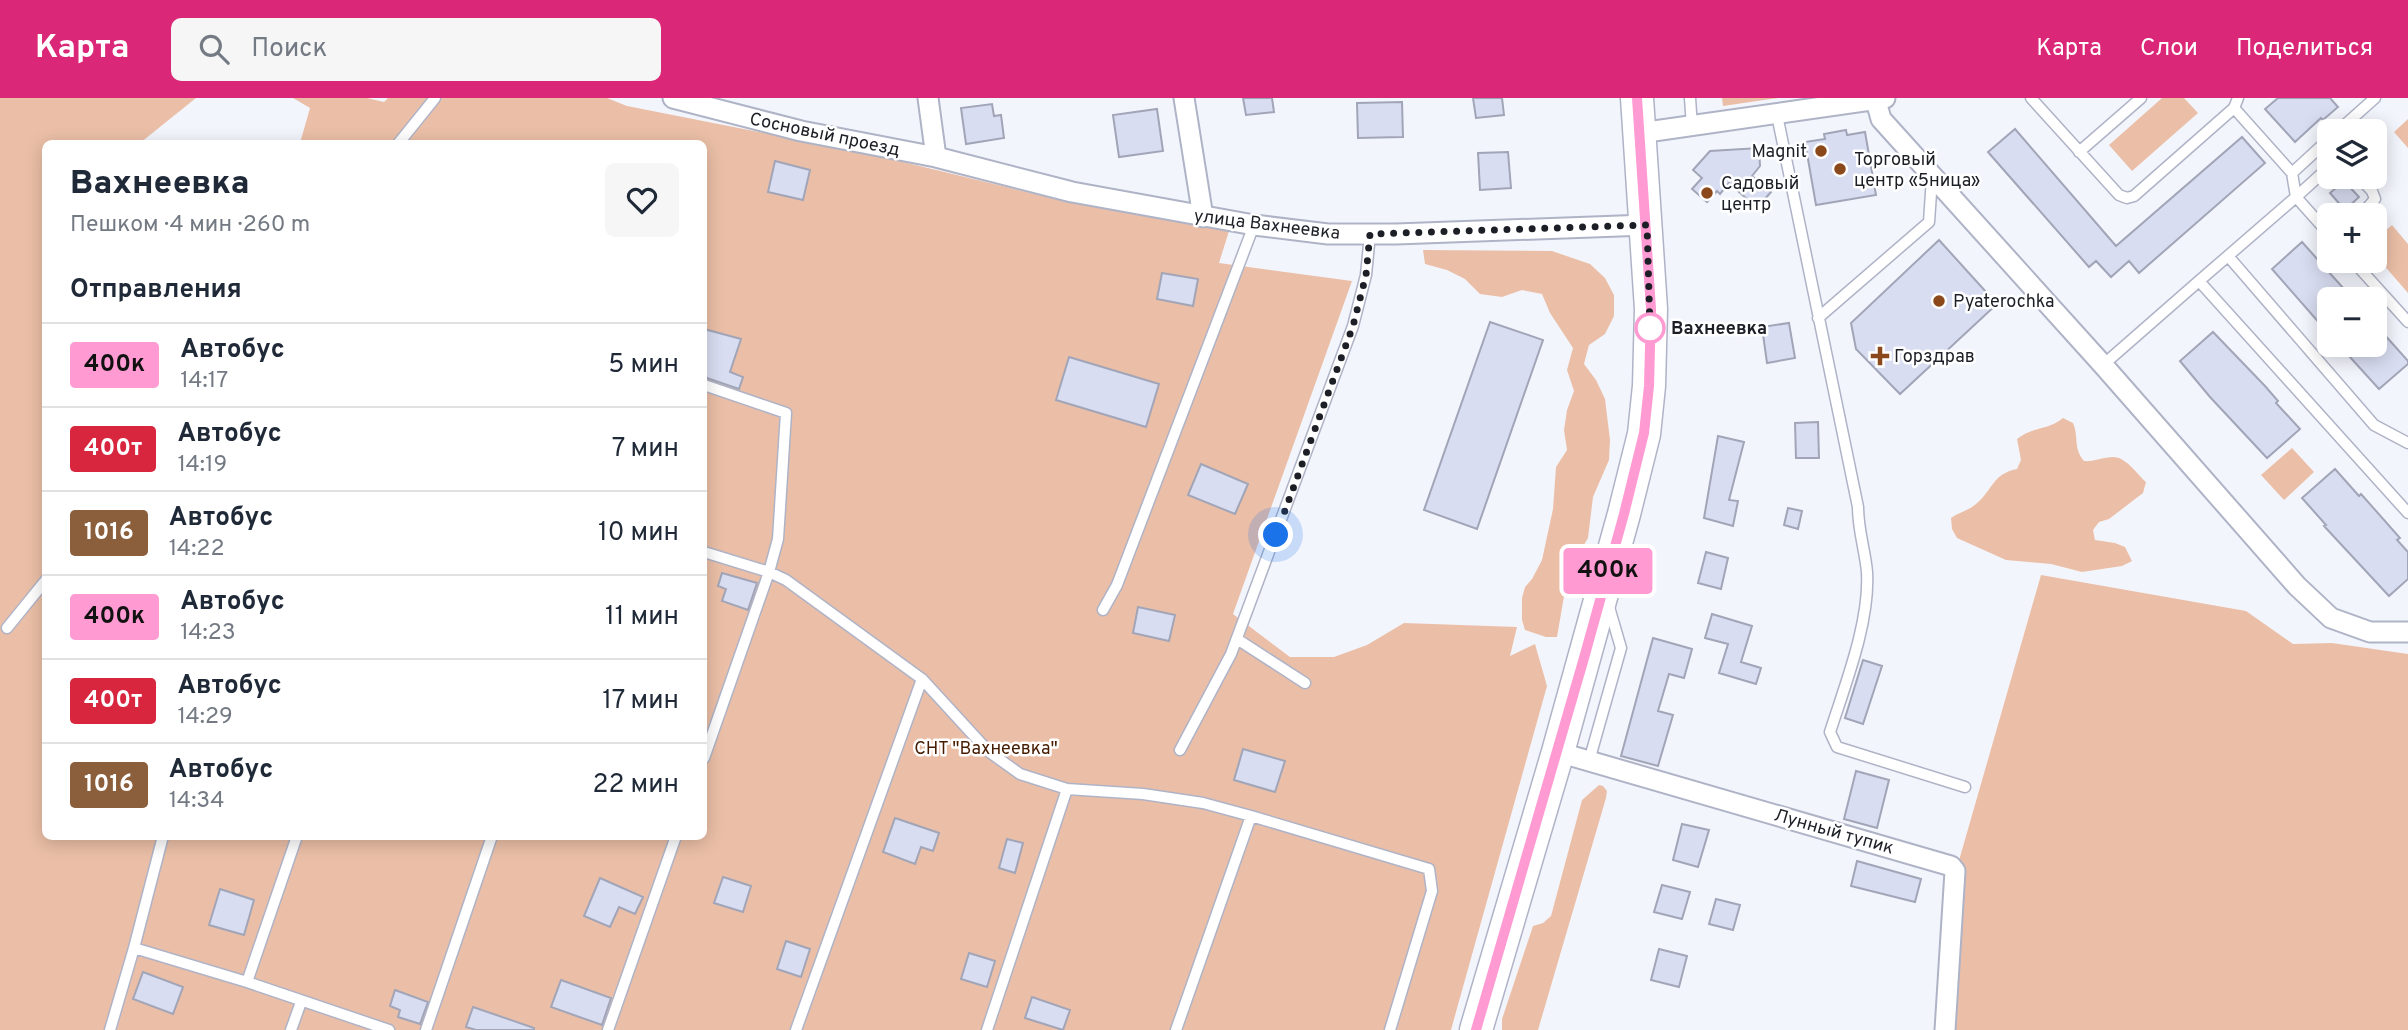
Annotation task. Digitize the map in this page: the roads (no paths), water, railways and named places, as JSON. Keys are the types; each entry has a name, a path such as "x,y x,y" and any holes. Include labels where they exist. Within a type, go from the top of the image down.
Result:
{"main road":[{"path":"1476,1030 1558,752 1644,433 1649,386 1651,309 1637,98"}],"street":[{"name":"Сосновый проезд","path":"673,98 801,131 936,157"},
{"path":"928,98 936,157"},
{"path":"1184,98 1203,217"},
{"path":"1640,133 1881,100 1881,119 2103,365 2297,586 2331,618 2370,632 2408,632"},
{"name":"улица Вахнеевка","path":"936,157 1072,192 1203,217 1328,234 1647,225"},
{"name":"Лунный тупик","path":"1558,752 1951,866 1955,871 1945,1030"}],"lane":[{"path":"401,140 435,98"},
{"path":"1690,98 1692,127"},
{"path":"2031,98 2119,195 2131,197 2236,103 2292,173 2296,197 2317,221"},
{"path":"2079,152 2141,98"},
{"path":"2351,119 2375,98"},
{"path":"1777,115 1858,507 1858,524 1867,573 1863,612 1853,660 1830,732 1838,747 1965,787"},
{"path":"2292,173 2317,150"},
{"path":"1818,318 1929,222 1933,177"},
{"path":"2103,365 2317,178"},
{"path":"1102,610 1117,585 1254,225"},
{"path":"1180,750 1231,654 1353,326 1366,275 1370,234"},
{"path":"2228,256 2374,425 2408,443"},
{"path":"2364,273 2408,322"},
{"path":"2199,281 2408,513"},
{"path":"707,386 786,413 778,539 707,749"},
{"path":"707,553 786,580 922,679 988,751 1020,774 1067,789 1203,803 1429,869 1432,891 1390,1030"},
{"path":"7,628 42,585"},
{"path":"1589,761 1621,648 1604,588"},
{"path":"1237,639 1305,683"},
{"path":"796,1030 922,679"},
{"path":"987,1030 1067,789"},
{"path":"1176,1030 1251,816"},
{"path":"110,1030 162,840"},
{"path":"247,982 296,840"},
{"path":"426,1030 491,840"},
{"path":"608,1030 675,840"},
{"path":"134,948 247,982 389,1030"},
{"path":"291,1030 301,1002"}],"place":[{"name":"Magnit","path":"1821,151"},
{"name":"Торговый центр «5ница»","path":"1840,169"},
{"name":"Садовый центр","path":"1707,193"},
{"name":"Pyaterochka","path":"1939,301"},
{"name":"Вахнеевка","path":"1650,328"},
{"name":"Горздрав","path":"1880,356"}],"park label":[{"name":"СНТ \"Вахнеевка\"","path":"986,748"}]}
